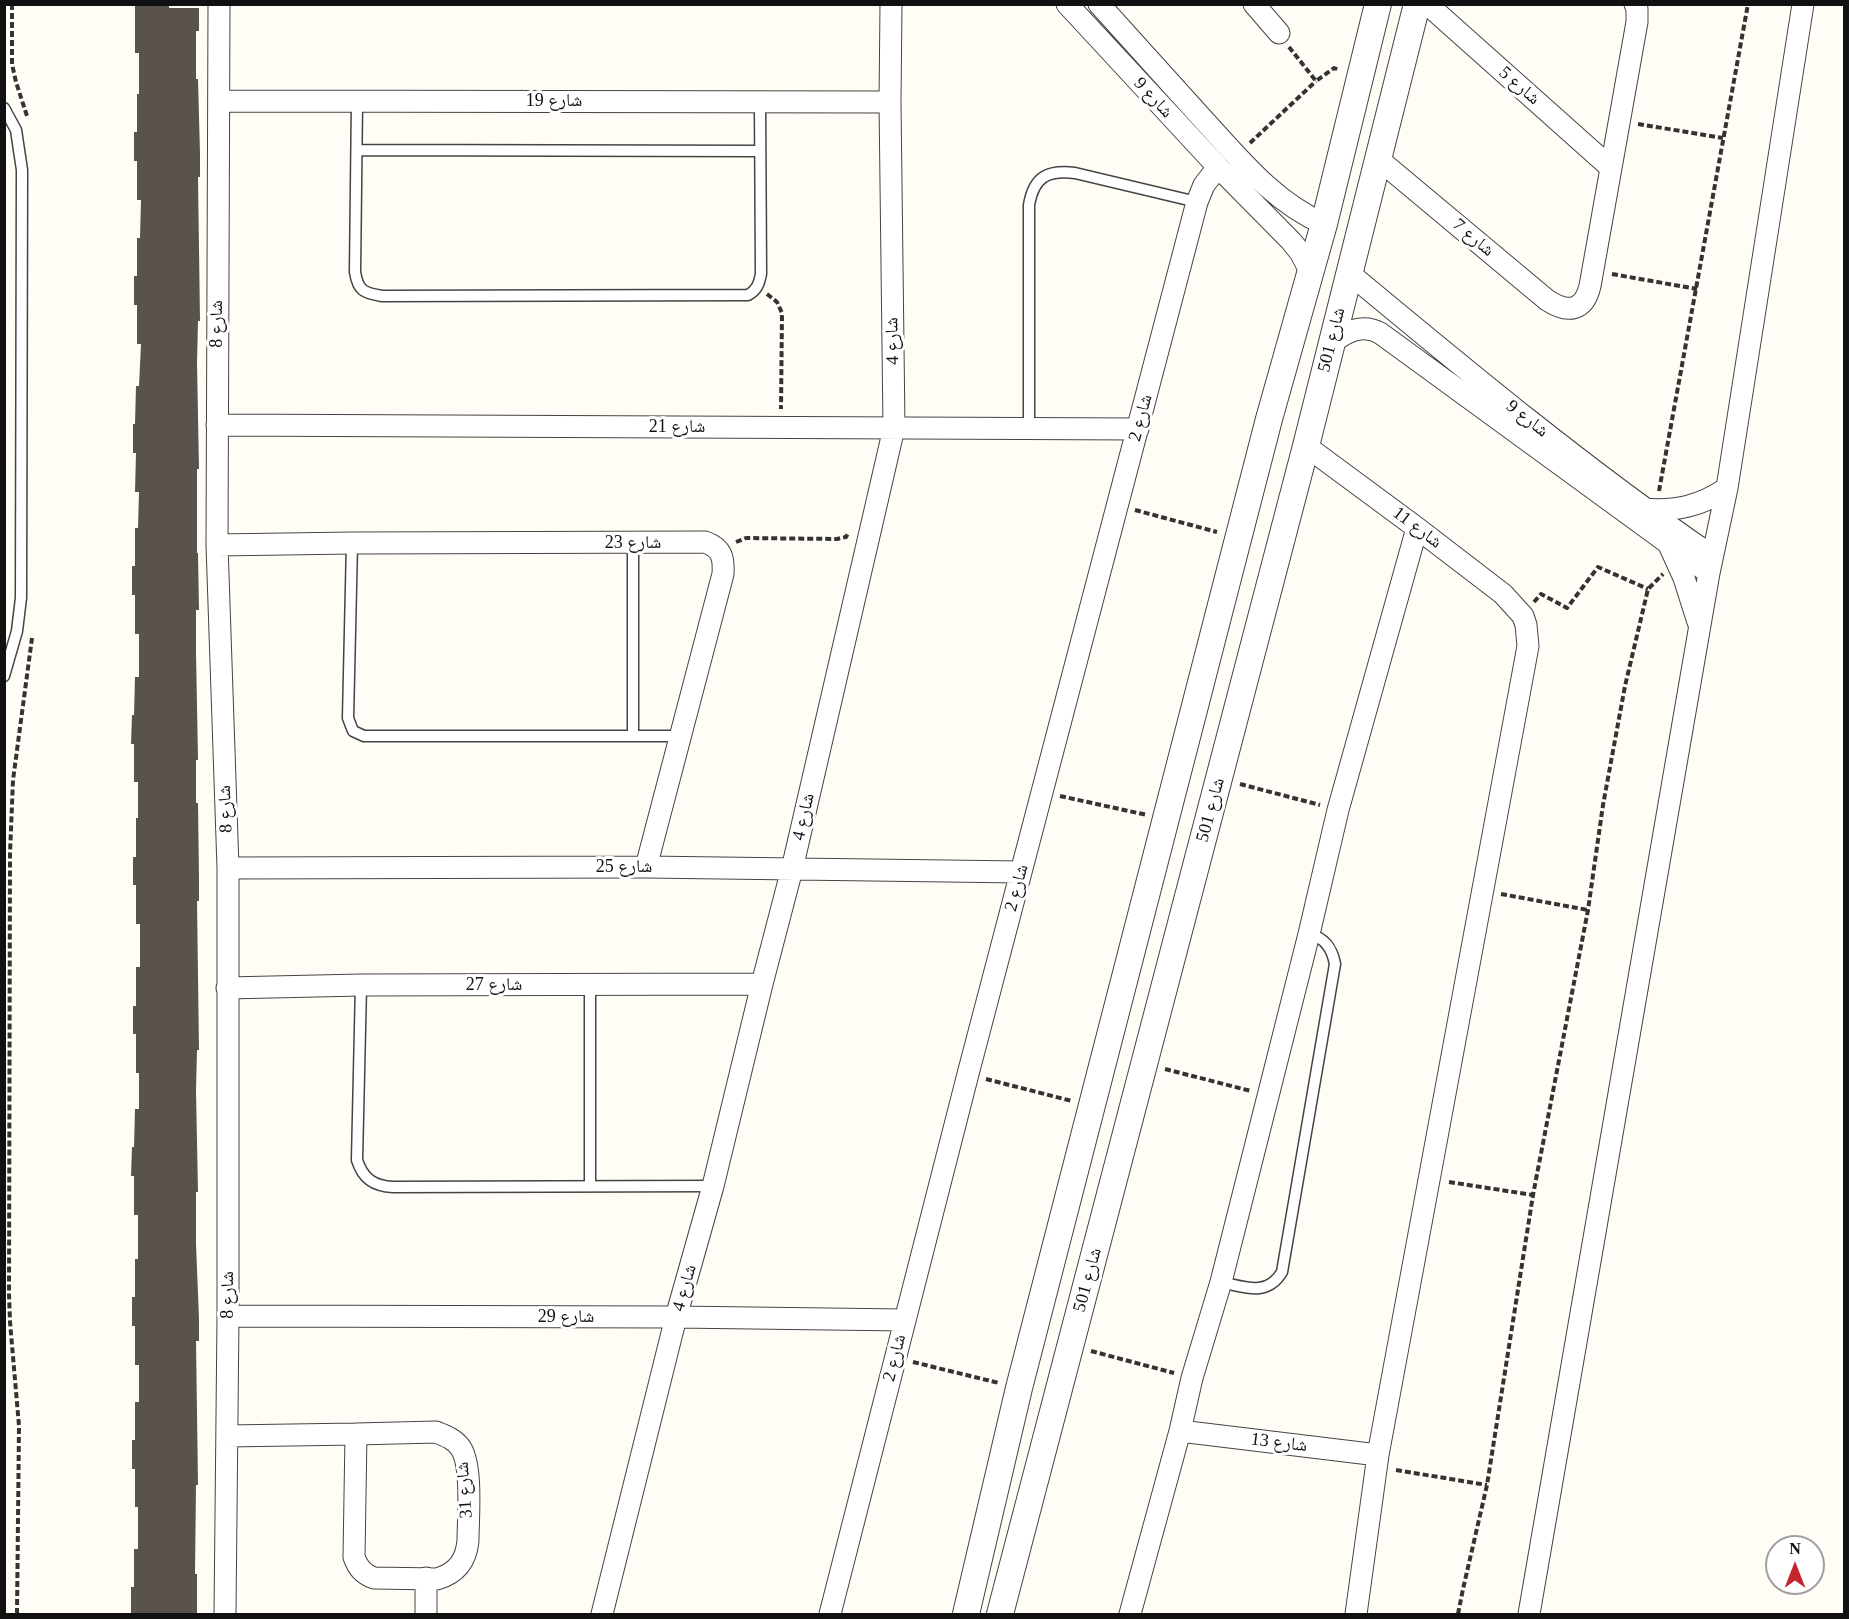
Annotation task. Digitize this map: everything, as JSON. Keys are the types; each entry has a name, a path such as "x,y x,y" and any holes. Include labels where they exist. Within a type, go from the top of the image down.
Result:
{"street":[{"name":"شارع 8","path":"219,4 217,545 228,868 228,1316 225,1614"},
{"name":"شارع 4","path":"603,1614 676,1317 713,1186 792,869 894,428 891,4"},
{"name":"شارع 9","path":"1067,4 1218,167 1292,241 1310,271"},
{"name":"شارع 9","path":"1100,4 1236,156 1290,207 1324,224"},
{"path":"1254,4 1279,33"},
{"path":"966,1614 1019,1388 1269,419 1324,224 1378,4"},
{"name":"شارع 501","path":"1000,1614 1306,446 1417,4"},
{"name":"شارع 5","path":"1427,4 1611,168"},
{"path":"1529,1614 1710,565 1727,488 1803,4"},
{"path":"1593,271 1636,29 1636,7"},
{"name":"شارع 19","path":"219,101 890,102"},
{"name":"شارع 7","path":"1377,158 1547,300 1560,307 1573,309 1583,303 1588,294 1593,271"},
{"name":"شارع 2","path":"830,1614 904,1320 1197,202 1204,185 1218,167"},
{"name":"شارع 9","path":"1349,273 1507,403 1649,509 1710,565"},
{"name":"شارع 9","path":"1331,344 1341,336 1355,330 1370,329 1380,333 1673,553 1710,565"},
{"name":"شارع 21","path":"217,425 1138,429"},
{"name":"شارع 11","path":"1306,446 1503,594 1523,616"},
{"path":"1649,509 1669,510 1694,505 1727,488"},
{"path":"1130,1614 1180,1431 1192,1378 1221,1282 1338,810 1417,528"},
{"name":"شارع 23","path":"217,545 705,543 717,548 721,553"},
{"path":"646,867 723,574 724,562 721,553"},
{"path":"1673,553 1690,594 1700,629"},
{"path":"1356,1614 1377,1460 1528,646 1527,625 1523,616"},
{"name":"شارع 25","path":"228,868 646,867 1021,872"},
{"name":"شارع 27","path":"227,988 361,985 762,984"},
{"name":"شارع 29","path":"228,1316 904,1320"},
{"name":"شارع 13","path":"1180,1431 1377,1460"},
{"name":"شارع 31","path":"227,1436 436,1432 450,1437 460,1446 466,1459 467,1552 463,1562 456,1570 437,1579 374,1578 367,1575 357,1564 354,1557 356,1434"},
{"path":"426,1578 426,1614"}],"lane":[{"path":"357,101 355,272 361,290 382,296 738,297 756,291 761,274 760,102"},
{"path":"4,108 16,130 21,156 22,182 21,598 16,631 4,676"},
{"path":"357,150 760,151"},
{"path":"1029,429 1029,205 1034,186 1050,173 1061,171 1197,202"},
{"path":"352,543 348,718 353,731 364,736 680,736"},
{"path":"633,543 633,736"},
{"path":"1221,1282 1257,1289 1272,1284 1282,1272 1335,964 1334,956 1324,941 1309,934"},
{"path":"590,984 590,1186"},
{"path":"361,985 357,1160 366,1178 374,1183 383,1187 713,1186"}],"path":[{"path":"12,4 12,64 29,120"},
{"path":"1649,509 1697,290 1748,4"},
{"path":"1279,33 1316,81"},
{"path":"1236,156 1316,81 1334,68 1358,80"},
{"path":"1619,121 1723,138"},
{"path":"1593,271 1697,290"},
{"path":"756,291 770,294 782,313 781,427"},
{"path":"1118,506 1239,537"},
{"path":"721,553 732,543 746,538 837,538 846,537 850,529"},
{"path":"1458,1614 1487,1485 1533,1195 1588,910 1625,686 1648,589 1673,553"},
{"path":"1523,616 1541,594 1567,608 1598,567 1648,589"},
{"path":"17,1614 19,1426 9,1294 10,854 13,780 34,627"},
{"path":"1219,778 1338,810"},
{"path":"1042,792 1166,820"},
{"path":"1482,890 1588,910"},
{"path":"1144,1063 1267,1095"},
{"path":"968,1074 1092,1106"},
{"path":"1430,1179 1533,1195"},
{"path":"1070,1346 1192,1378"},
{"path":"895,1357 1019,1388"},
{"path":"1377,1460 1487,1485"}],"building":[{"path":"135,4 169,4 169,8 199,8 199,31 196,31 200,154 200,177 198,177 200,321 198,321 197,363 199,610 196,610 198,760 196,760 196,803 198,803 199,878 199,901 197,901 199,1050 197,1050 196,1091 198,1192 196,1192 196,1244 199,1319 199,1341 196,1341 198,1485 196,1485 195,1574 197,1574 197,1614 131,1614 134,1549 138,1549 138,1507 135,1507 132,1440 135,1440 135,1402 139,1402 139,1365 135,1365 135,1326 132,1326 135,1259 138,1259 138,1215 134,1215 134,1176 131,1176 135,1109 139,1109 139,1073 136,1073 133,1006 136,1006 136,967 140,967 140,924 136,924 136,885 133,885 138,782 134,782 134,744 131,744 135,677 139,677 139,634 135,634 132,566 135,566 135,528 138,528 139,492 135,492 136,453 133,453 133,424 135,424 136,386 139,386 141,344 137,344 137,305 134,305 134,276 137,276 137,238 140,238 141,200 137,200 137,161 134,161 134,132 137,132 137,94 139,94 139,53 135,53"}]}
